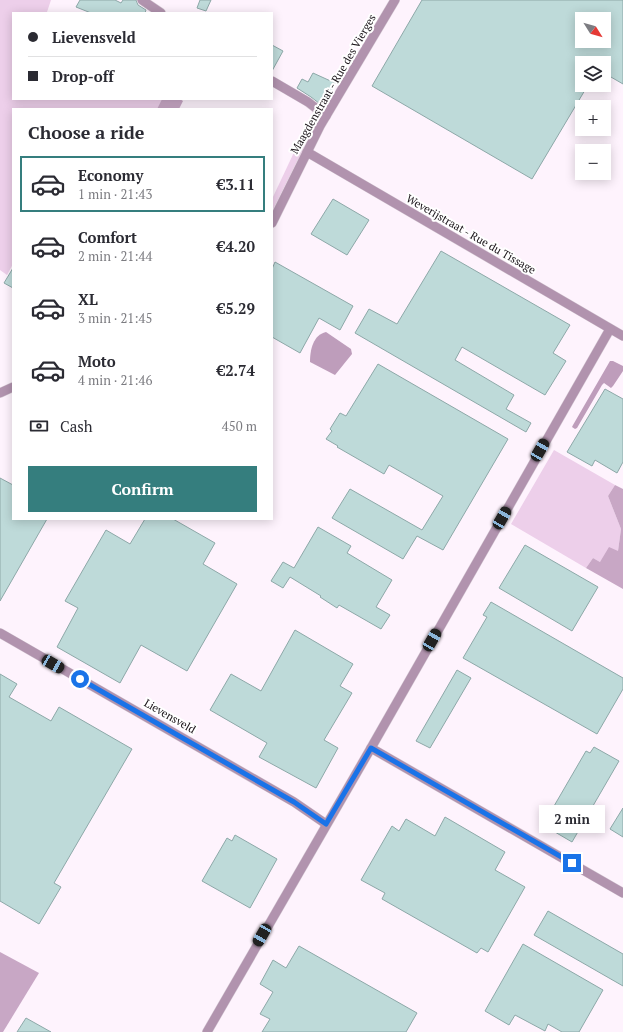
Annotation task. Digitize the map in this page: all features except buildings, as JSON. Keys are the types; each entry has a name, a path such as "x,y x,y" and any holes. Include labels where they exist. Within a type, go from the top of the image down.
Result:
{"street":[{"path":"142,0 160,12"},
{"name":"Maagdenstraat - Rue des Vierges","path":"273,221 326,116 396,0"},
{"path":"273,82 308,102 326,116"},
{"name":"Weverijstraat - Rue du Tissage","path":"307,152 623,336"},
{"path":"206,1032 371,748 610,329"},
{"path":"0,393 12,387"},
{"name":"Lievensveld","path":"0,633 294,802 326,824"},
{"path":"371,748 623,893"}],"shaded area":[{"path":"0,0 51,0 47,12 12,12 12,100 162,100 158,108 12,108 12,266 7,275 0,270"},
{"path":"162,100 183,101 180,108 158,108"},
{"path":"313,112 316,123 273,210 273,197"},
{"path":"326,332 351,349 352,354 335,375 310,362 315,340 318,336"},
{"path":"610,361 623,366 623,371 611,388 604,383 602,385 575,429 572,427 573,425"},
{"path":"554,450 615,485 608,496 621,529 618,551 600,562 593,558 586,568 511,524"},
{"path":"615,485 623,489 623,589 586,568 593,558 600,562 609,547 618,551 621,529 608,496"},
{"path":"0,952 39,973 3,1032 0,1032"}],"route":[{"path":"80,679 294,802 326,824 371,748 572,863"}]}
